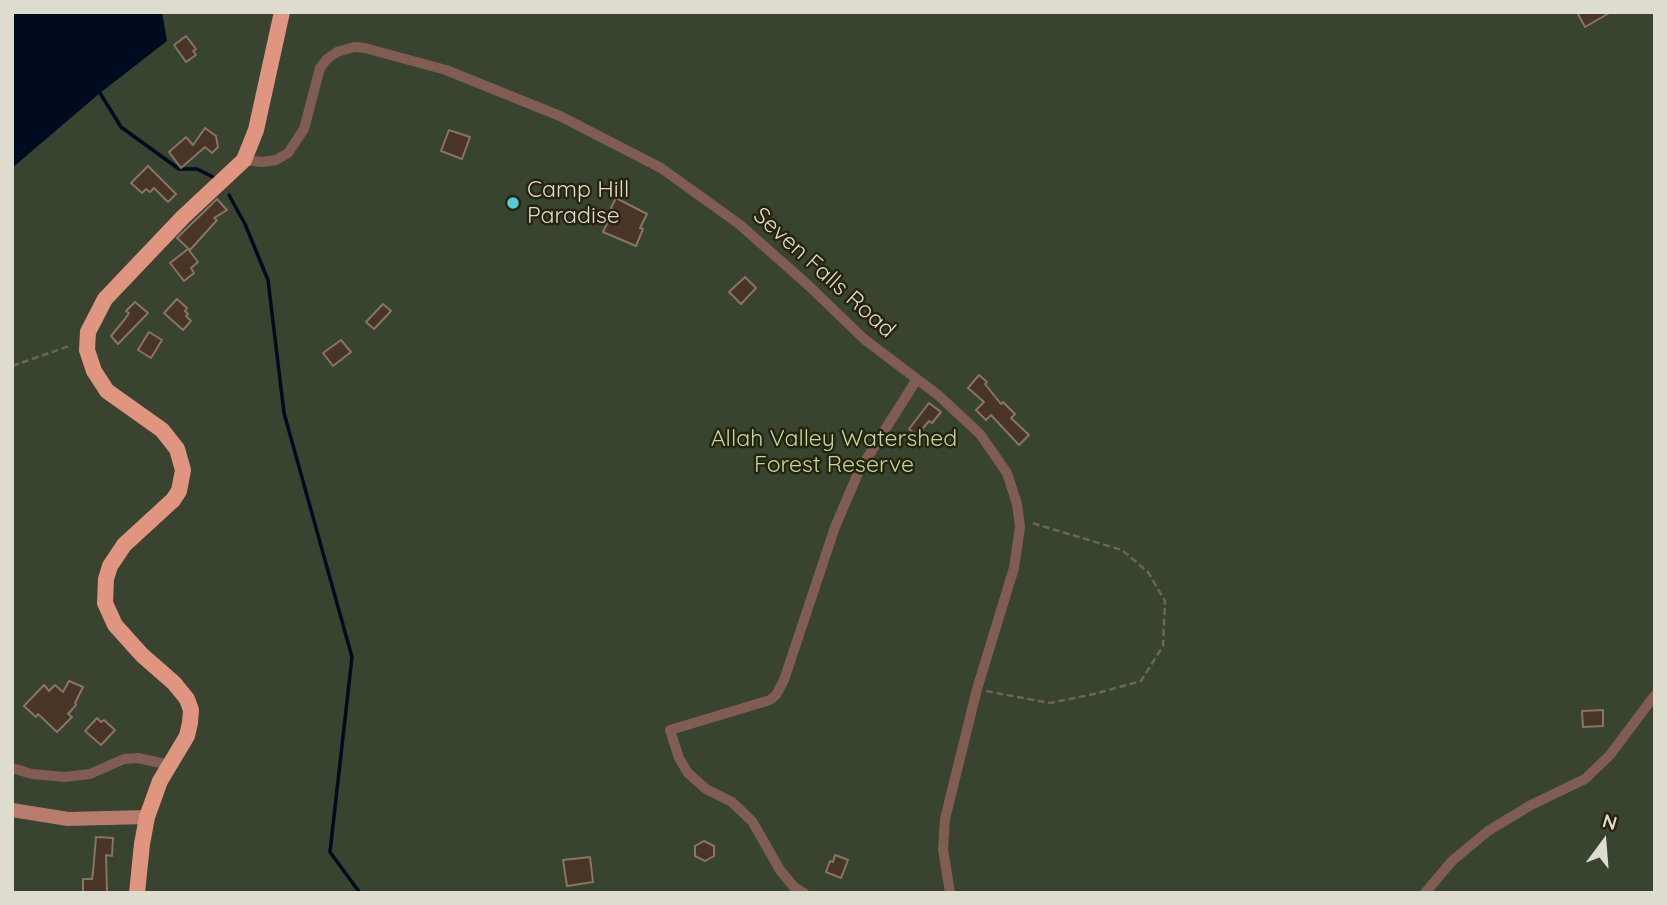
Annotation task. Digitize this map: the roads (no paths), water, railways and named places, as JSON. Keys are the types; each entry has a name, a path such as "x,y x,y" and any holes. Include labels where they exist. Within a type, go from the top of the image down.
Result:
{"main road":[{"path":"137,893 147,817 160,781 187,736 191,710 187,699 164,673 122,635 109,614 105,591 110,566 124,544 173,500 179,491 183,470 177,449 163,430 107,391 94,371 87,350 88,339 96,313 105,299 184,217 244,160 257,130 282,12"}],"street":[{"name":"Seven Falls Road","path":"244,160 276,160 288,153 304,129 320,68 337,52 354,47 365,48 446,69 560,116 661,168 739,225 808,285 864,339 938,395 980,434 1007,473 1017,504 1020,527 1014,568 976,689 945,818 943,849 950,893"},
{"path":"804,893 794,887 780,870 752,821 732,802 706,789 688,773 679,758 670,730 770,700 776,695 784,680 835,527 859,471 917,379"},
{"path":"1425,893 1452,862 1488,831 1531,805 1585,779 1610,755 1655,695"},
{"path":"12,768 32,774 65,776 90,774 124,759 138,758 170,765"},
{"path":"12,810 68,819 147,817"}],"water":[{"path":"12,12 162,12 167,41 100,93 12,168"}],"waterway":[{"path":"100,93 121,127 179,169 197,169 213,177"},
{"path":"229,195 245,224 268,280 284,413 352,657 330,852 360,893"}],"place":[{"name":"Camp Hill Paradise","path":"513,203"}],"park label":[{"name":"Allah Valley Watershed Forest Reserve","path":"834,452"}]}
